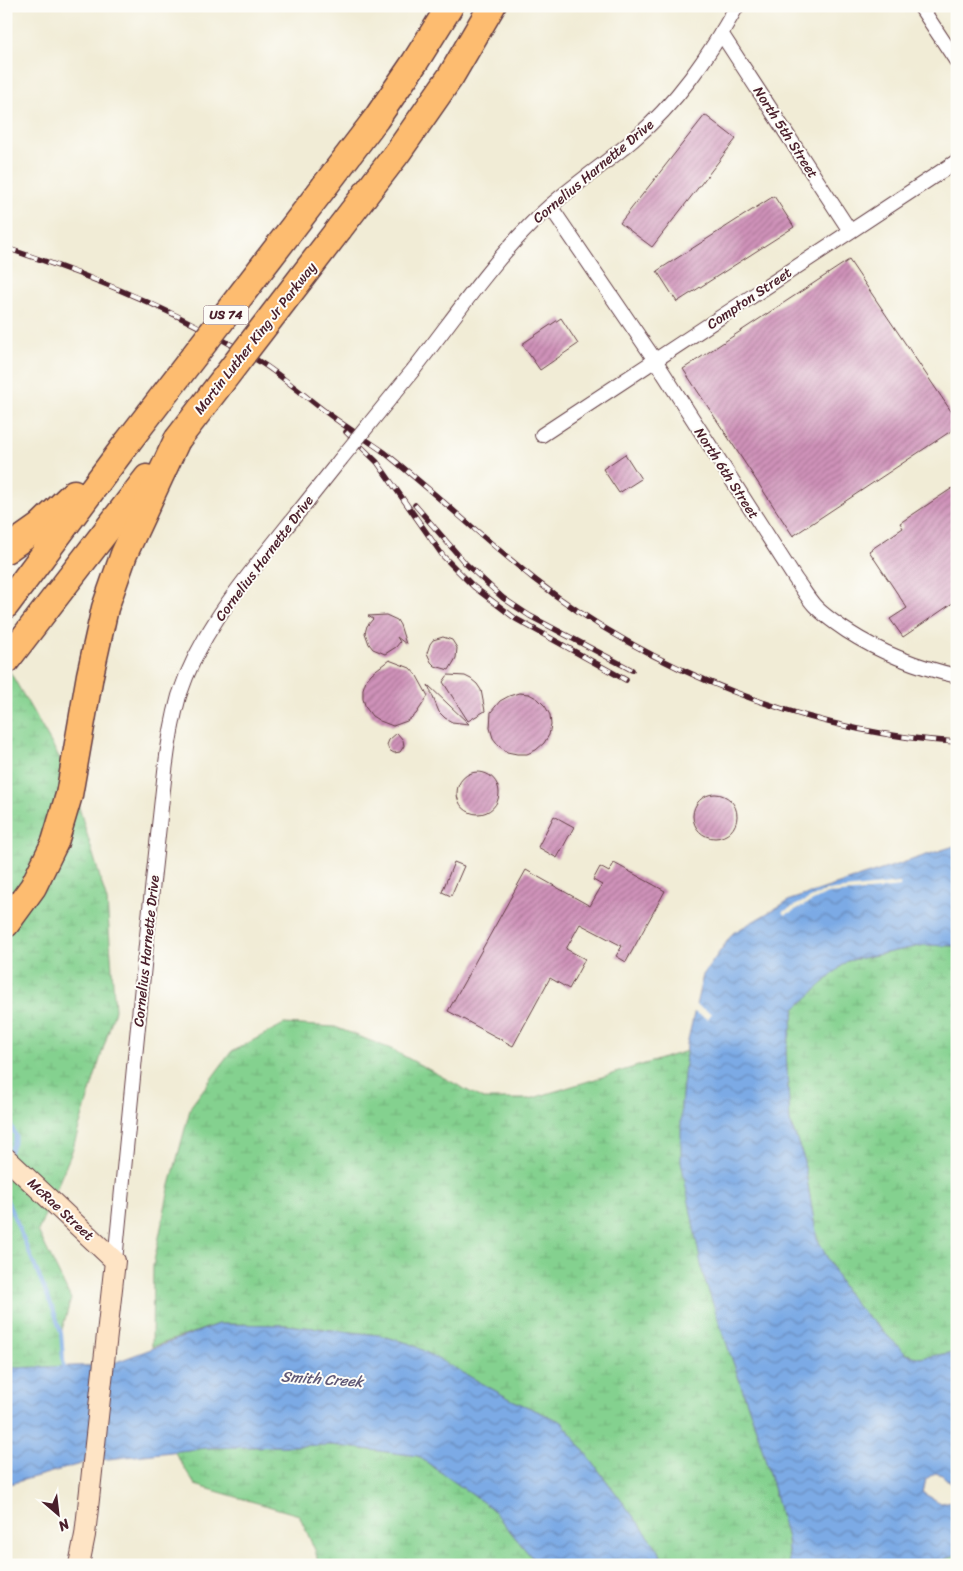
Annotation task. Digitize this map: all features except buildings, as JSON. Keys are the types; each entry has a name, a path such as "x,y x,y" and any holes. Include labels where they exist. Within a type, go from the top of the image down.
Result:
{"highway":[{"name":"US 74","path":"6,605 127,443 387,103 450,6"},
{"name":"Martin Luther King Jr Parkway","path":"6,661 398,152 451,76 492,6"},
{"path":"6,924 33,887 55,842 69,795 90,675 105,608 124,554 177,440"},
{"path":"6,550 40,526 127,443"}],"main road":[{"name":"McRae Street","path":"6,1158 115,1261"},
{"path":"79,1565 85,1535 115,1261"}],"street":[{"name":"Cornelius Harnette Drive","path":"115,1261 168,744 180,696 191,667 219,614 240,585 510,247 550,206 634,139 661,114 691,78 737,6"},
{"path":"920,6 957,62"},
{"name":"North 5th Street","path":"721,33 850,231"},
{"name":"Compton Street","path":"542,435 957,161"},
{"name":"North 6th Street","path":"550,206 655,360 814,605 830,620 868,644 896,658 920,667 957,676"}],"green space":[{"path":"6,665 69,774 107,901 115,1010 71,1154 38,1231 71,1299 61,1333 63,1368 6,1368"},
{"path":"925,945 957,946 957,1346 955,1352 920,1358 906,1354 857,1306 842,1286 817,1238 803,1156 790,1122 786,1052 795,1009 847,961"},
{"path":"284,1024 335,1027 391,1049 483,1099 530,1099 687,1051 681,1105 703,1275 759,1437 787,1538 789,1565 665,1565 658,1549 562,1422 512,1400 411,1344 379,1335 286,1325 218,1324 152,1347 153,1266 169,1189 191,1106 231,1052"},
{"path":"332,1445 418,1456 491,1508 538,1565 319,1565 315,1550 299,1515 195,1485 174,1451 206,1448"},
{"path":"957,1554 957,1565 944,1565 945,1559"}],"water":[{"path":"957,845 957,946 925,945 847,961 795,1009 786,1052 790,1122 803,1156 817,1238 842,1286 857,1306 906,1354 920,1358 955,1352 957,1346 957,1489 942,1475 935,1473 926,1479 923,1493 941,1503 957,1500 957,1554 945,1559 944,1565 789,1565 787,1538 759,1437 703,1275 681,1161 681,1105 687,1044 703,975 733,933 790,900"},
{"name":"Smith Creek","path":"218,1324 286,1325 379,1335 411,1344 512,1400 562,1422 658,1549 665,1565 538,1565 491,1508 418,1456 332,1445 206,1448 91,1461 6,1485 6,1368 108,1365"}],"pier":[{"path":"900,883 900,887 881,890 827,894 785,915 782,912 825,891"},
{"path":"694,1004 711,1013 708,1019 692,1011"}],"waterway":[{"path":"6,1116 16,1136 10,1152"},
{"path":"6,1198 55,1314 61,1333 64,1372"}],"railway":[{"path":"6,248 72,271 137,297 200,327 260,362 336,420 384,452 534,579 579,612 628,642 734,692 789,711 845,726 901,736 957,742"},
{"path":"346,432 377,462 443,556 474,587 516,619 626,680"},
{"path":"415,505 466,564 503,598 530,616 632,670"}]}
